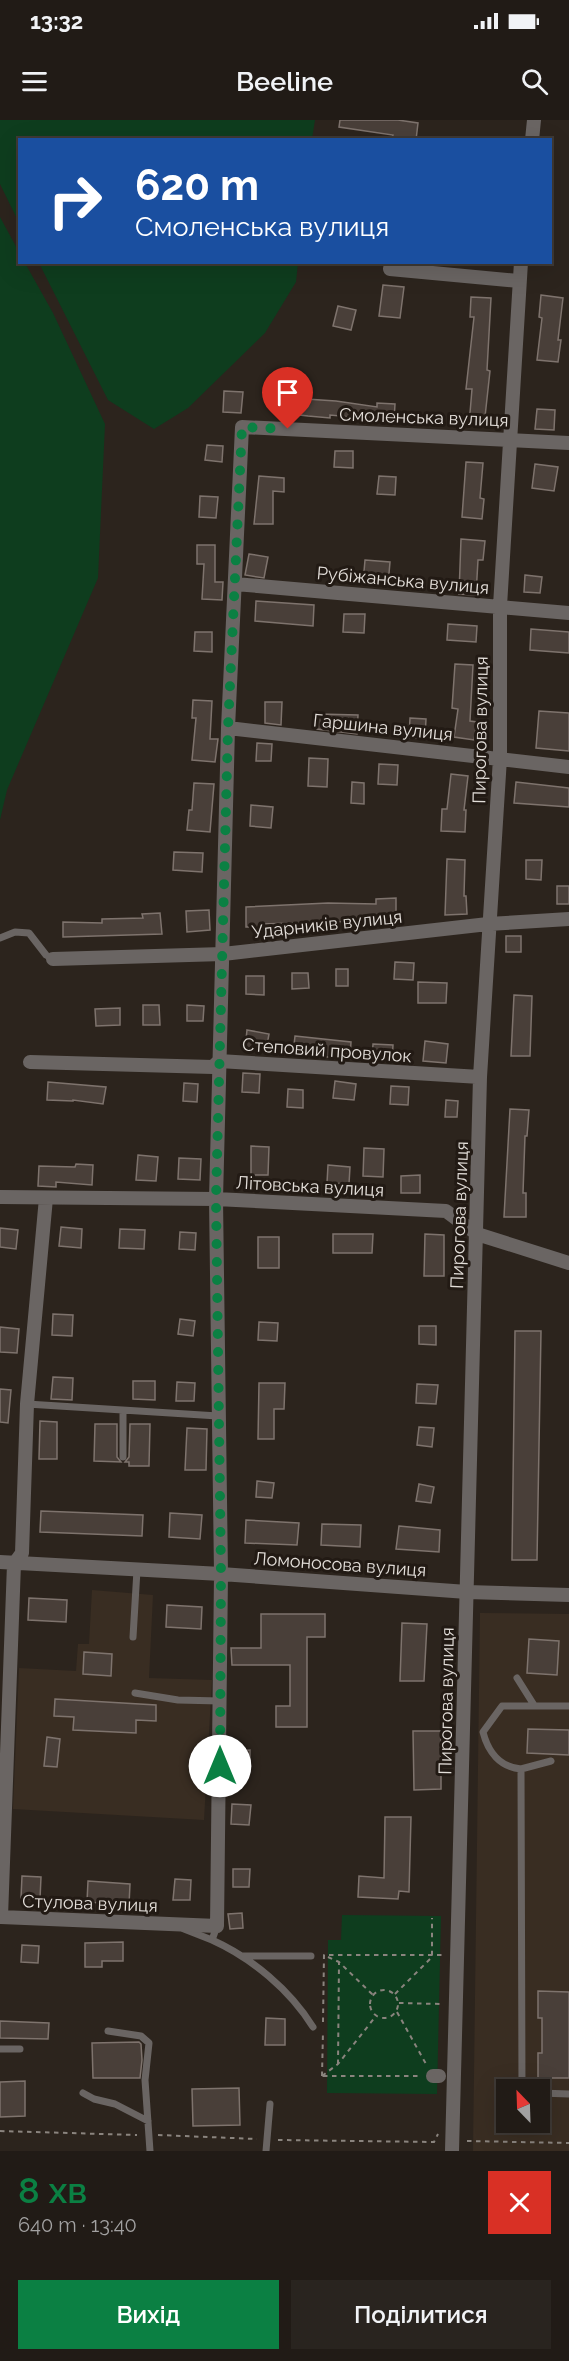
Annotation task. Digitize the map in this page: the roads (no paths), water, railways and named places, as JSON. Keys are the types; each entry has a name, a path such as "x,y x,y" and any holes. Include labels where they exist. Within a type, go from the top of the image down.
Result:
{"street":[{"path":"532,138 534,120"},
{"name":"Пирогова вулиця","path":"453,2146 480,1077 500,758 500,606 521,264"},
{"path":"390,269 519,281"},
{"name":"Смоленська вулиця","path":"235,584 242,427 569,443"},
{"path":"216,1926 221,1574 216,1199 228,728 235,584"},
{"name":"Рубіжанська вулиця","path":"235,584 569,613"},
{"name":"Гаршина вулиця","path":"228,728 569,767"},
{"name":"Ударників вулиця","path":"53,959 224,954 488,924 569,919"},
{"name":"Степовий провулок","path":"30,1062 213,1067 219,1061 480,1077"},
{"name":"Літовська вулиця","path":"0,1197 216,1199 447,1210 477,1234 569,1263"},
{"name":"Стулова вулиця","path":"46,1198 27,1404 22,1552 7,1563 0,1917 216,1926"},
{"name":"Ломоносова вулиця","path":"7,1563 221,1574 467,1592 569,1594"}],"lane":[{"path":"0,938 15,932 29,933 46,955 53,959"},
{"path":"27,1404 218,1416"},
{"path":"123,1411 123,1457"},
{"path":"133,1637 137,1570"},
{"path":"517,1678 534,1705"},
{"path":"135,1694 178,1700 220,1701"},
{"path":"551,1761 521,1769 510,1768 487,1747 483,1732 502,1706 569,1706"},
{"path":"521,1769 522,2079"},
{"path":"172,1924 212,1940 242,1956 262,1971 303,2010 314,2026"},
{"path":"212,1940 216,1926"},
{"path":"242,1956 311,1956"},
{"path":"108,2031 141,2037 149,2043 145,2080 150,2151"},
{"path":"0,2049 20,2049"},
{"path":"83,2093 94,2100 115,2104 148,2121"},
{"path":"550,2093 569,2094"},
{"path":"266,2151 270,2104"}]}
